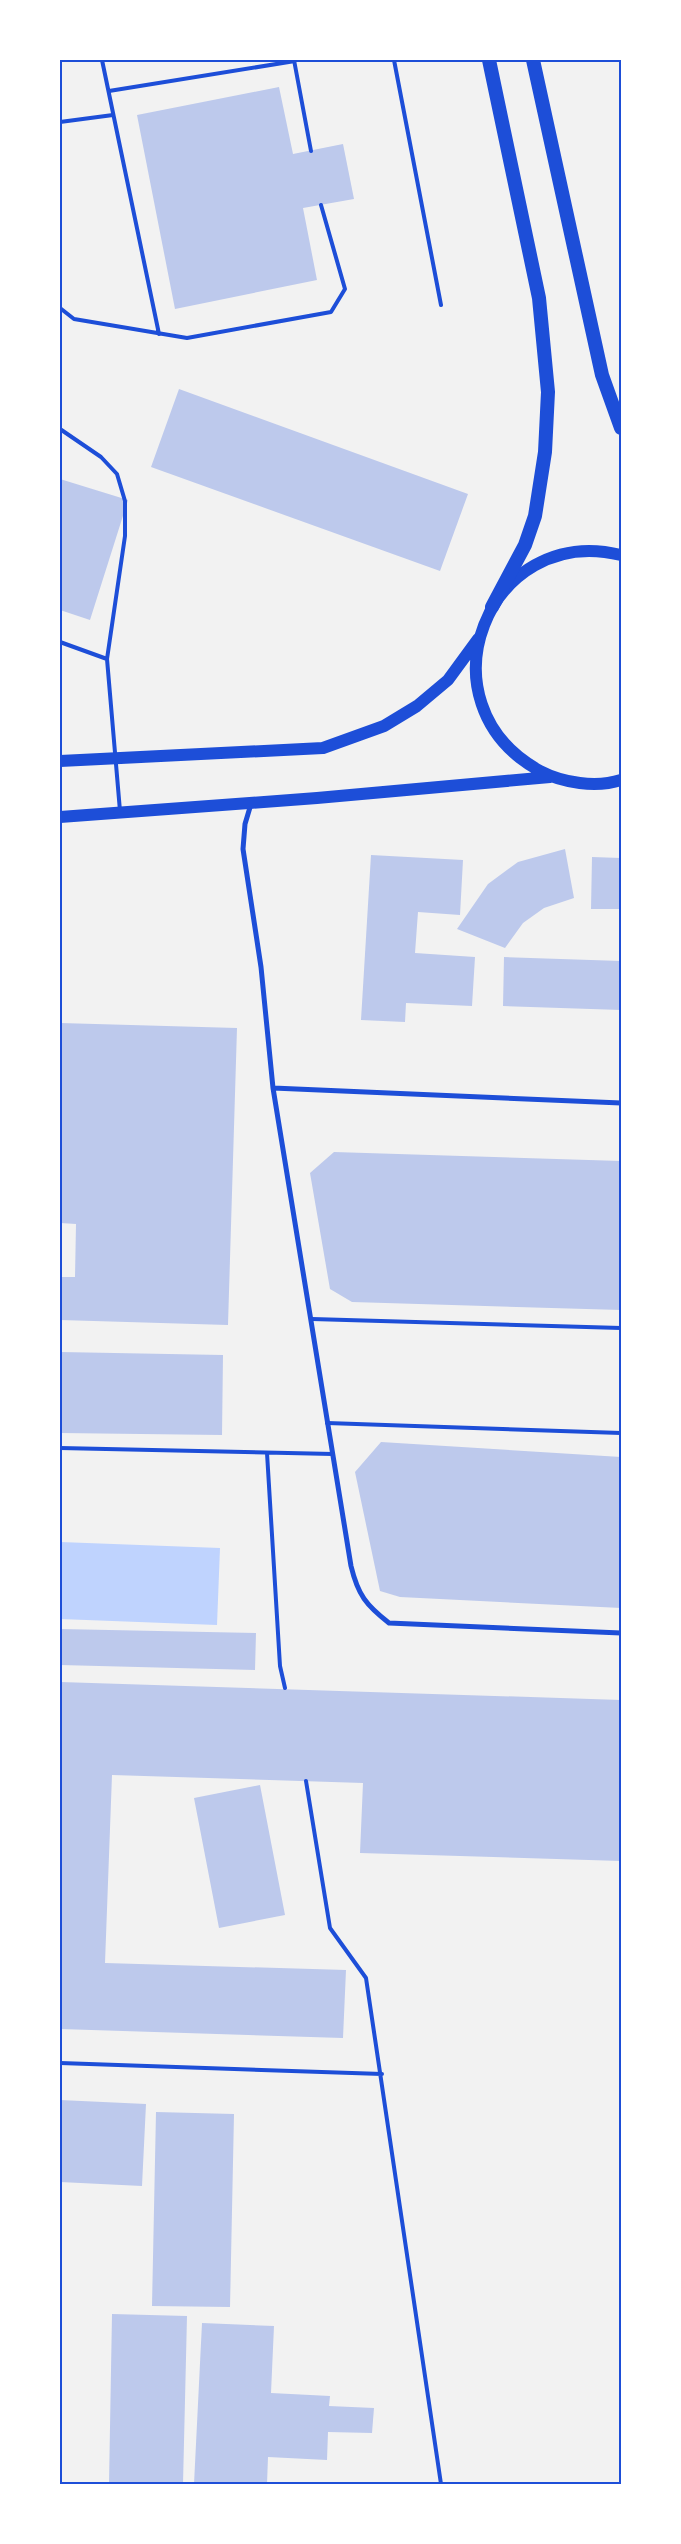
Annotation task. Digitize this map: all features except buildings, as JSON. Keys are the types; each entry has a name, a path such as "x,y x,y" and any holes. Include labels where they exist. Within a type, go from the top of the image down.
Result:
{"highway":[{"path":"489,60 539,298 548,392 545,452 535,516 525,545 492,607"},
{"path":"533,60 602,375 620,424"}],"main road":[{"path":"60,761 323,748 384,726 417,706 448,680 478,639 492,607 513,581 540,563 572,552 605,551 621,555"},
{"path":"478,639 475,672 481,706 497,736 521,760 550,777"},
{"path":"60,817 251,804 550,777 582,784 621,780"}],"street":[{"path":"251,804 245,824 243,849 261,967 273,1088 312,1319 327,1423 357,1589 369,1608 389,1624 621,1633"},
{"path":"273,1088 621,1103"}],"lane":[{"path":"102,60 159,334"},
{"path":"394,60 441,305"},
{"path":"108,91 295,61 311,151"},
{"path":"60,122 113,115"},
{"path":"60,308 74,319 187,338 331,312 345,289 321,205"},
{"path":"60,429 101,458 117,474 125,501 125,536 107,659 121,813"},
{"path":"60,642 107,659"},
{"path":"312,1319 621,1328"},
{"path":"327,1423 621,1433"},
{"path":"60,1448 333,1454"},
{"path":"267,1453 280,1666 285,1688"},
{"path":"306,1781 330,1928 366,1978 382,2074 441,2484"},
{"path":"60,2063 382,2074"}],"water":[{"path":"60,1542 220,1548 217,1625 60,1619"}]}
